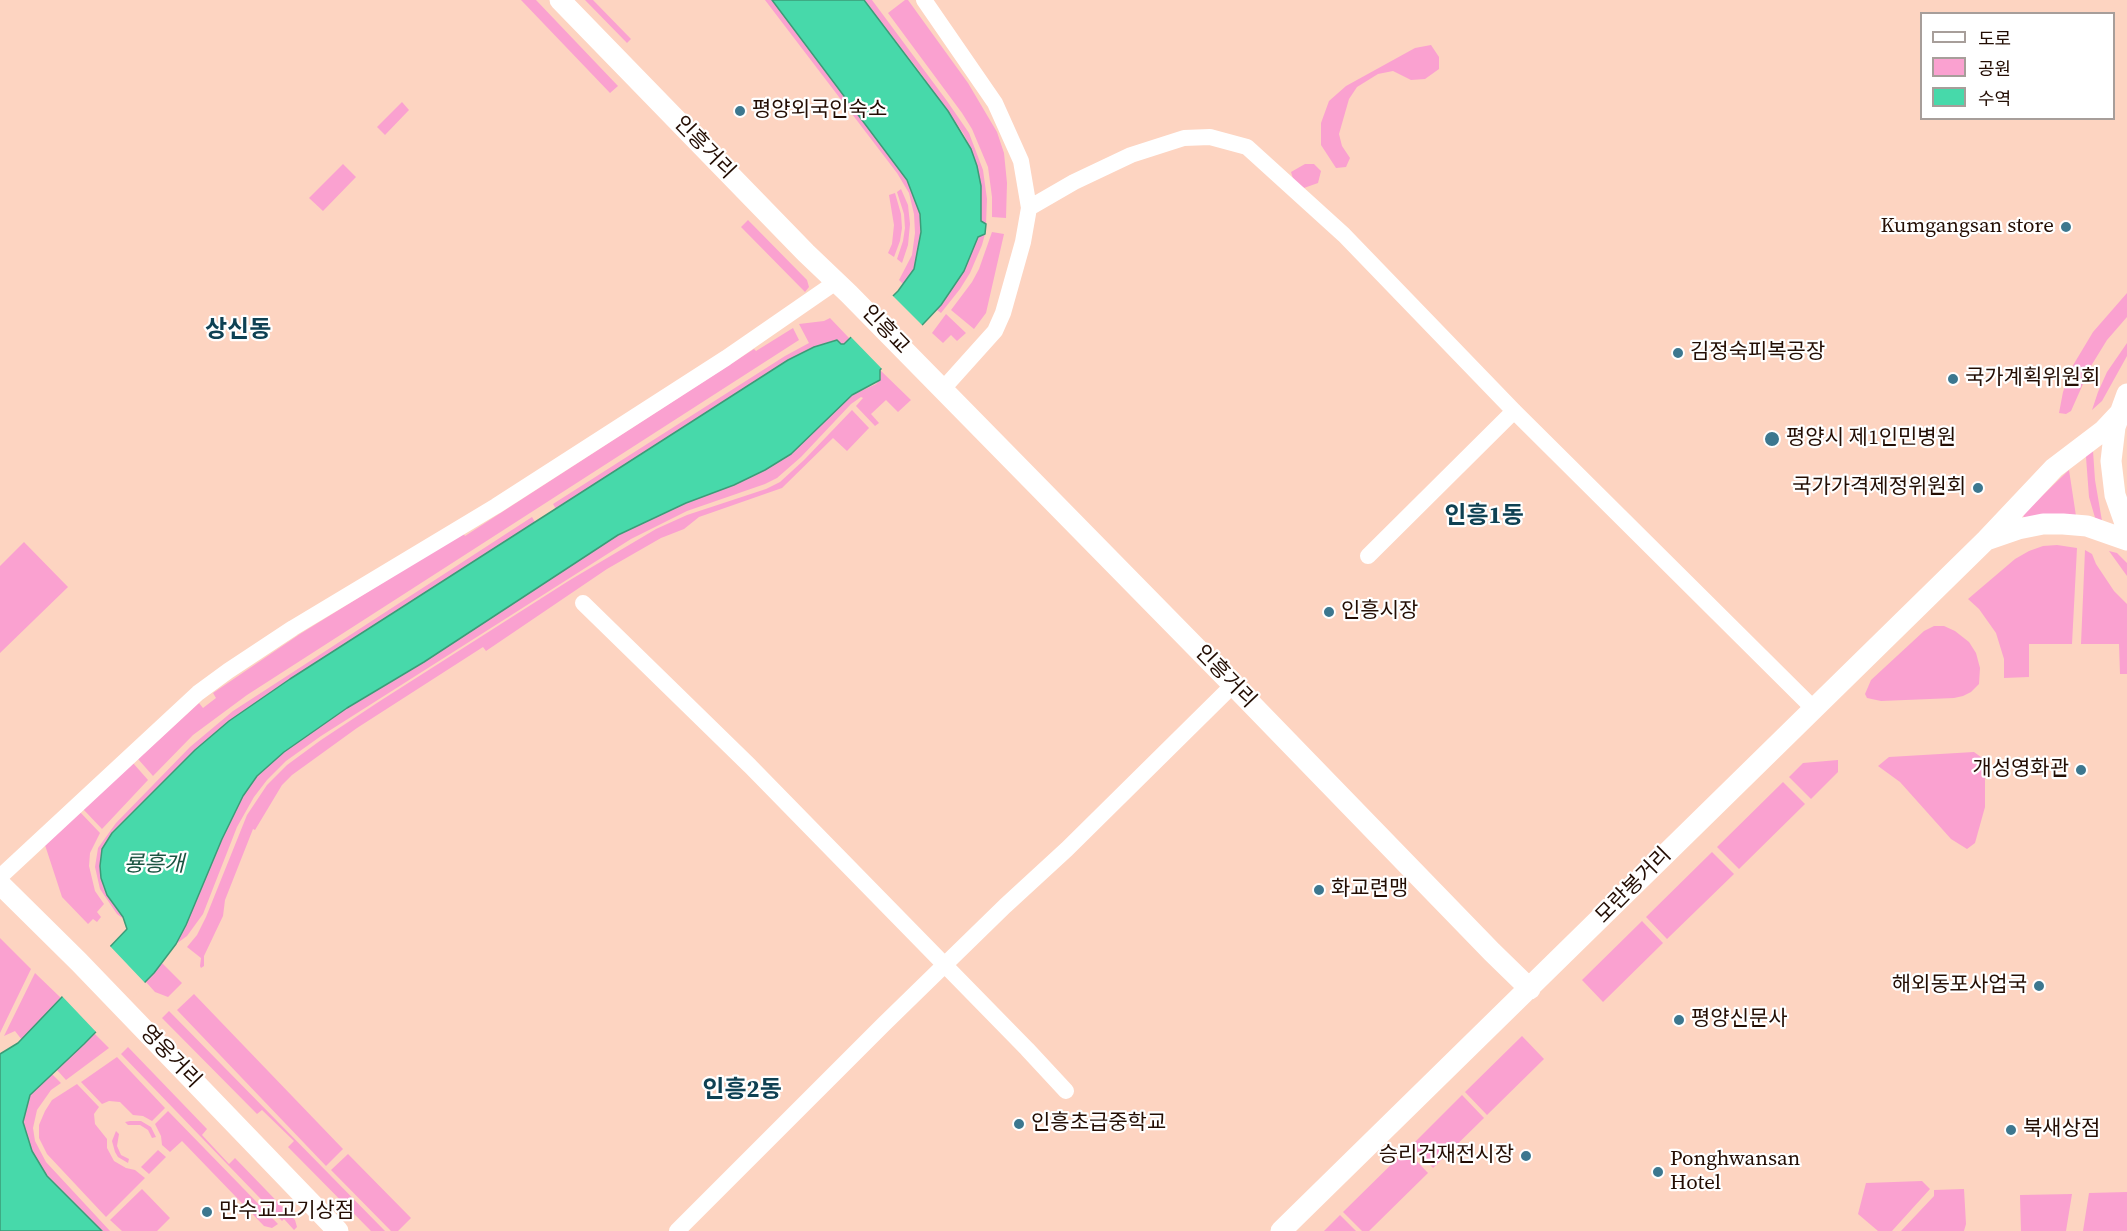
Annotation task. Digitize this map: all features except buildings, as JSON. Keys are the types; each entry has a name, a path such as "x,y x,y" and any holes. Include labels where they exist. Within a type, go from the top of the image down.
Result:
{"main road":[{"name":"인흥거리","path":"560,0 843,288"},
{"name":"인흥교","path":"843,288 920,366"},
{"name":"인흥거리","path":"920,366 1492,952 1530,988"},
{"path":"2127,394 2119,414 2111,461 2115,495 2127,529"},
{"name":"모란봉거리","path":"1281,1231 1986,540 2054,468 2104,430 2119,414"},
{"path":"1986,540 2018,529 2043,524 2087,526 2127,540"},
{"name":"영웅거리","path":"0,884 130,1014 338,1231"}],"street":[{"path":"924,0 995,103 1021,161 1029,208 1023,243 1003,313 995,331 942,390"},
{"path":"1029,208 1074,182 1131,155 1184,138 1210,137 1247,147 1344,235 1514,411 1814,709"},
{"path":"0,877 198,693 228,671 293,628 496,507 726,358 843,288"},
{"path":"1368,556 1514,411"},
{"path":"583,603 750,766 1066,1091"},
{"path":"676,1231 1233,685"}],"green space":[{"path":"521,0 536,0 618,86 610,93"},
{"path":"585,0 593,0 631,39 627,43"},
{"path":"765,0 772,0 901,171 912,190 920,214 921,232 914,269 903,284 899,280 912,255 915,233 914,214 909,193 897,173"},
{"path":"864,0 872,0 969,133 983,170 987,199 986,224 981,221 981,186 971,149 963,133"},
{"path":"908,0 968,83 997,132 1004,153 1007,183 1006,218 992,217 988,167 972,129 888,13"},
{"path":"1431,45 1439,57 1439,69 1425,79 1411,80 1393,71 1378,74 1357,87 1349,99 1339,134 1342,146 1350,158 1346,167 1336,168 1321,145 1321,123 1329,101 1346,86 1415,48"},
{"path":"402,102 409,110 385,135 377,127"},
{"path":"343,164 356,177 323,211 309,198"},
{"path":"1305,164 1314,164 1321,171 1318,183 1304,188 1294,182 1291,172"},
{"path":"901,189 908,205 910,224 908,245 902,263 897,259 905,228 904,214 897,192"},
{"path":"895,193 902,228 894,257 888,253 892,244 894,225 889,195"},
{"path":"748,220 807,280 809,287 805,292 741,227"},
{"path":"992,232 1004,234 986,313 974,329 951,310 979,269"},
{"path":"985,234 970,273 941,313 937,310 964,271 978,237"},
{"path":"2127,293 2127,317 2107,340 2091,366 2071,411 2066,414 2059,413 2063,392 2072,367 2093,332"},
{"path":"946,314 966,333 957,341 951,335 943,343 932,333"},
{"path":"830,318 850,339 844,344 836,340 814,347 788,360 556,509 553,504 809,343 799,324 824,321"},
{"path":"793,328 799,340 247,695 193,735 153,776 138,759 199,703 203,708 216,698 213,693 300,634 463,533 465,536 754,349 756,351"},
{"path":"2127,343 2127,356 2102,401 2092,410 2107,372"},
{"path":"880,370 911,400 898,412 886,400 871,414 879,423 875,426 856,406 863,398 861,397 851,404 801,457 777,478 687,511 631,539 321,736 286,761 254,797 237,827 203,914 187,936 176,944 243,796 257,776 284,752 348,707 424,662 618,535 686,503 734,485 791,454 852,395 876,384 881,378"},
{"path":"852,410 869,428 847,451 833,438 782,488 699,517 684,529 661,538 607,569 486,651 483,647 357,728 292,775 282,785 255,830 253,829 225,900 223,916 204,956 204,966 201,968 201,958 187,947 197,935 206,917 247,815 267,785 287,765 380,701 570,580 656,529 687,515 766,489 780,482"},
{"path":"2093,451 2102,521 2096,521 2089,497 2086,457 2087,453"},
{"path":"2069,470 2076,516 2024,518 2023,514"},
{"path":"532,517 535,522 290,679 229,721 195,750 112,832 102,849 100,866 103,886 125,920 117,914 100,889 95,867 98,848 116,823 190,747 233,711"},
{"path":"24,542 68,587 0,653 0,566"},
{"path":"2057,545 2077,548 2072,644 2029,644 2029,677 2004,678 2004,659 1996,633 1979,609 1968,599 2015,559 2043,546"},
{"path":"2085,550 2092,554 2114,591 2127,604 2127,674 2120,674 2119,644 2081,644"},
{"path":"2109,551 2117,553 2127,563 2127,576"},
{"path":"1934,626 1944,626 1955,631 1969,642 1976,653 1980,668 1979,684 1971,692 1954,698 1881,701 1867,698 1865,694 1871,680 1924,631"},
{"path":"1974,752 1985,760 1985,807 1975,843 1967,849 1951,839 1900,782 1878,766 1889,757"},
{"path":"1838,760 1838,772 1811,799 1789,777 1803,763"},
{"path":"133,763 148,780 102,829 83,809"},
{"path":"1783,782 1805,804 1739,869 1717,847"},
{"path":"80,812 100,833 90,853 89,866 95,891 104,904 97,912 101,917 97,922 93,919 88,924 62,897 45,845"},
{"path":"1712,852 1734,874 1667,939 1646,917"},
{"path":"1642,921 1663,943 1603,1002 1582,980"},
{"path":"0,938 31,969 0,1033"},
{"path":"162,963 182,983 168,997 155,992 145,981"},
{"path":"35,973 61,998 22,1040 15,1031 4,1036"},
{"path":"194,994 343,1149 326,1166 177,1010"},
{"path":"169,1011 385,1231 371,1231 288,1147 294,1141 262,1110 257,1114 162,1018"},
{"path":"94,1033 109,1048 66,1080 57,1070"},
{"path":"1522,1036 1544,1059 1487,1115 1465,1092"},
{"path":"128,1047 207,1129 202,1135 229,1164 235,1158 295,1220 297,1227 294,1230 284,1219 282,1221 121,1054"},
{"path":"117,1057 165,1108 152,1121 143,1116 133,1115 120,1102 109,1101 102,1104 81,1082"},
{"path":"52,1074 61,1083 51,1090 37,1110 33,1128 35,1141 46,1162 110,1231 102,1231 47,1176 32,1151 23,1122 30,1095"},
{"path":"77,1084 99,1107 94,1114 95,1124 107,1139 107,1148 114,1161 135,1170 145,1178 106,1217 47,1154 39,1138 39,1125 52,1100"},
{"path":"1462,1095 1484,1118 1433,1168 1411,1146"},
{"path":"168,1111 278,1224 272,1228 264,1226 182,1141 170,1152 162,1145 161,1136 155,1124"},
{"path":"141,1121 151,1127 156,1137 152,1138 148,1130 140,1125 128,1125 125,1122"},
{"path":"116,1131 119,1134 117,1146 121,1155 129,1159 128,1163 118,1157 115,1152 112,1141"},
{"path":"158,1150 166,1157 149,1174 141,1167"},
{"path":"1406,1150 1428,1173 1369,1231 1362,1231 1343,1212"},
{"path":"348,1154 411,1218 398,1231 391,1231 331,1170"},
{"path":"1922,1181 1930,1189 1892,1231 1878,1231 1858,1214 1866,1183"},
{"path":"142,1189 170,1218 157,1231 122,1231 110,1220"},
{"path":"1964,1189 1966,1224 1964,1231 1901,1231 1934,1196 1934,1190"},
{"path":"2127,1192 2127,1231 2083,1231 2089,1193"},
{"path":"2072,1194 2066,1231 2021,1231 2020,1195"},
{"path":"1340,1215 1356,1231 1324,1231"}],"water":[{"name":"룡흥개","path":"772,0 864,0 948,111 971,149 977,166 981,186 981,221 986,224 985,234 978,237 964,271 941,305 880,370 880,380 852,395 791,454 734,485 686,503 618,535 424,662 347,708 284,752 257,776 243,796 222,839 176,944 154,973 30,1095 23,1122 32,1151 47,1176 102,1231 0,1231 0,1054 18,1043 127,929 123,917 107,895 101,878 102,849 112,833 195,750 229,721 290,679 788,360 814,347 837,340 844,344 898,291 914,269 921,232 920,214 907,180"}],"pier":[{"path":"891,294 924,327 884,371 850,336"},
{"path":"109,945 146,984 98,1034 60,994"}],"place":[{"name":"평양외국인숙소","path":"740,111"},
{"name":"Kumgangsan store","path":"2066,227"},
{"name":"김정숙피복공장","path":"1678,353"},
{"name":"국가계획위원회","path":"1953,379"},
{"name":"평양시 제1인민병원","path":"1772,439"},
{"name":"국가가격제정위원회","path":"1978,488"},
{"name":"인흥시장","path":"1329,612"},
{"name":"개성영화관","path":"2081,770"},
{"name":"화교련맹","path":"1319,890"},
{"name":"해외동포사업국","path":"2039,986"},
{"name":"평양신문사","path":"1679,1020"},
{"name":"인흥초급중학교","path":"1019,1124"},
{"name":"북새상점","path":"2011,1130"},
{"name":"승리건재전시장","path":"1526,1156"},
{"name":"Ponghwansan Hotel","path":"1658,1172"},
{"name":"만수교고기상점","path":"207,1212"}],"district":[{"name":"상신동","path":"238,331"},
{"name":"인흥1동","path":"1484,517"},
{"name":"인흥2동","path":"742,1091"}]}
